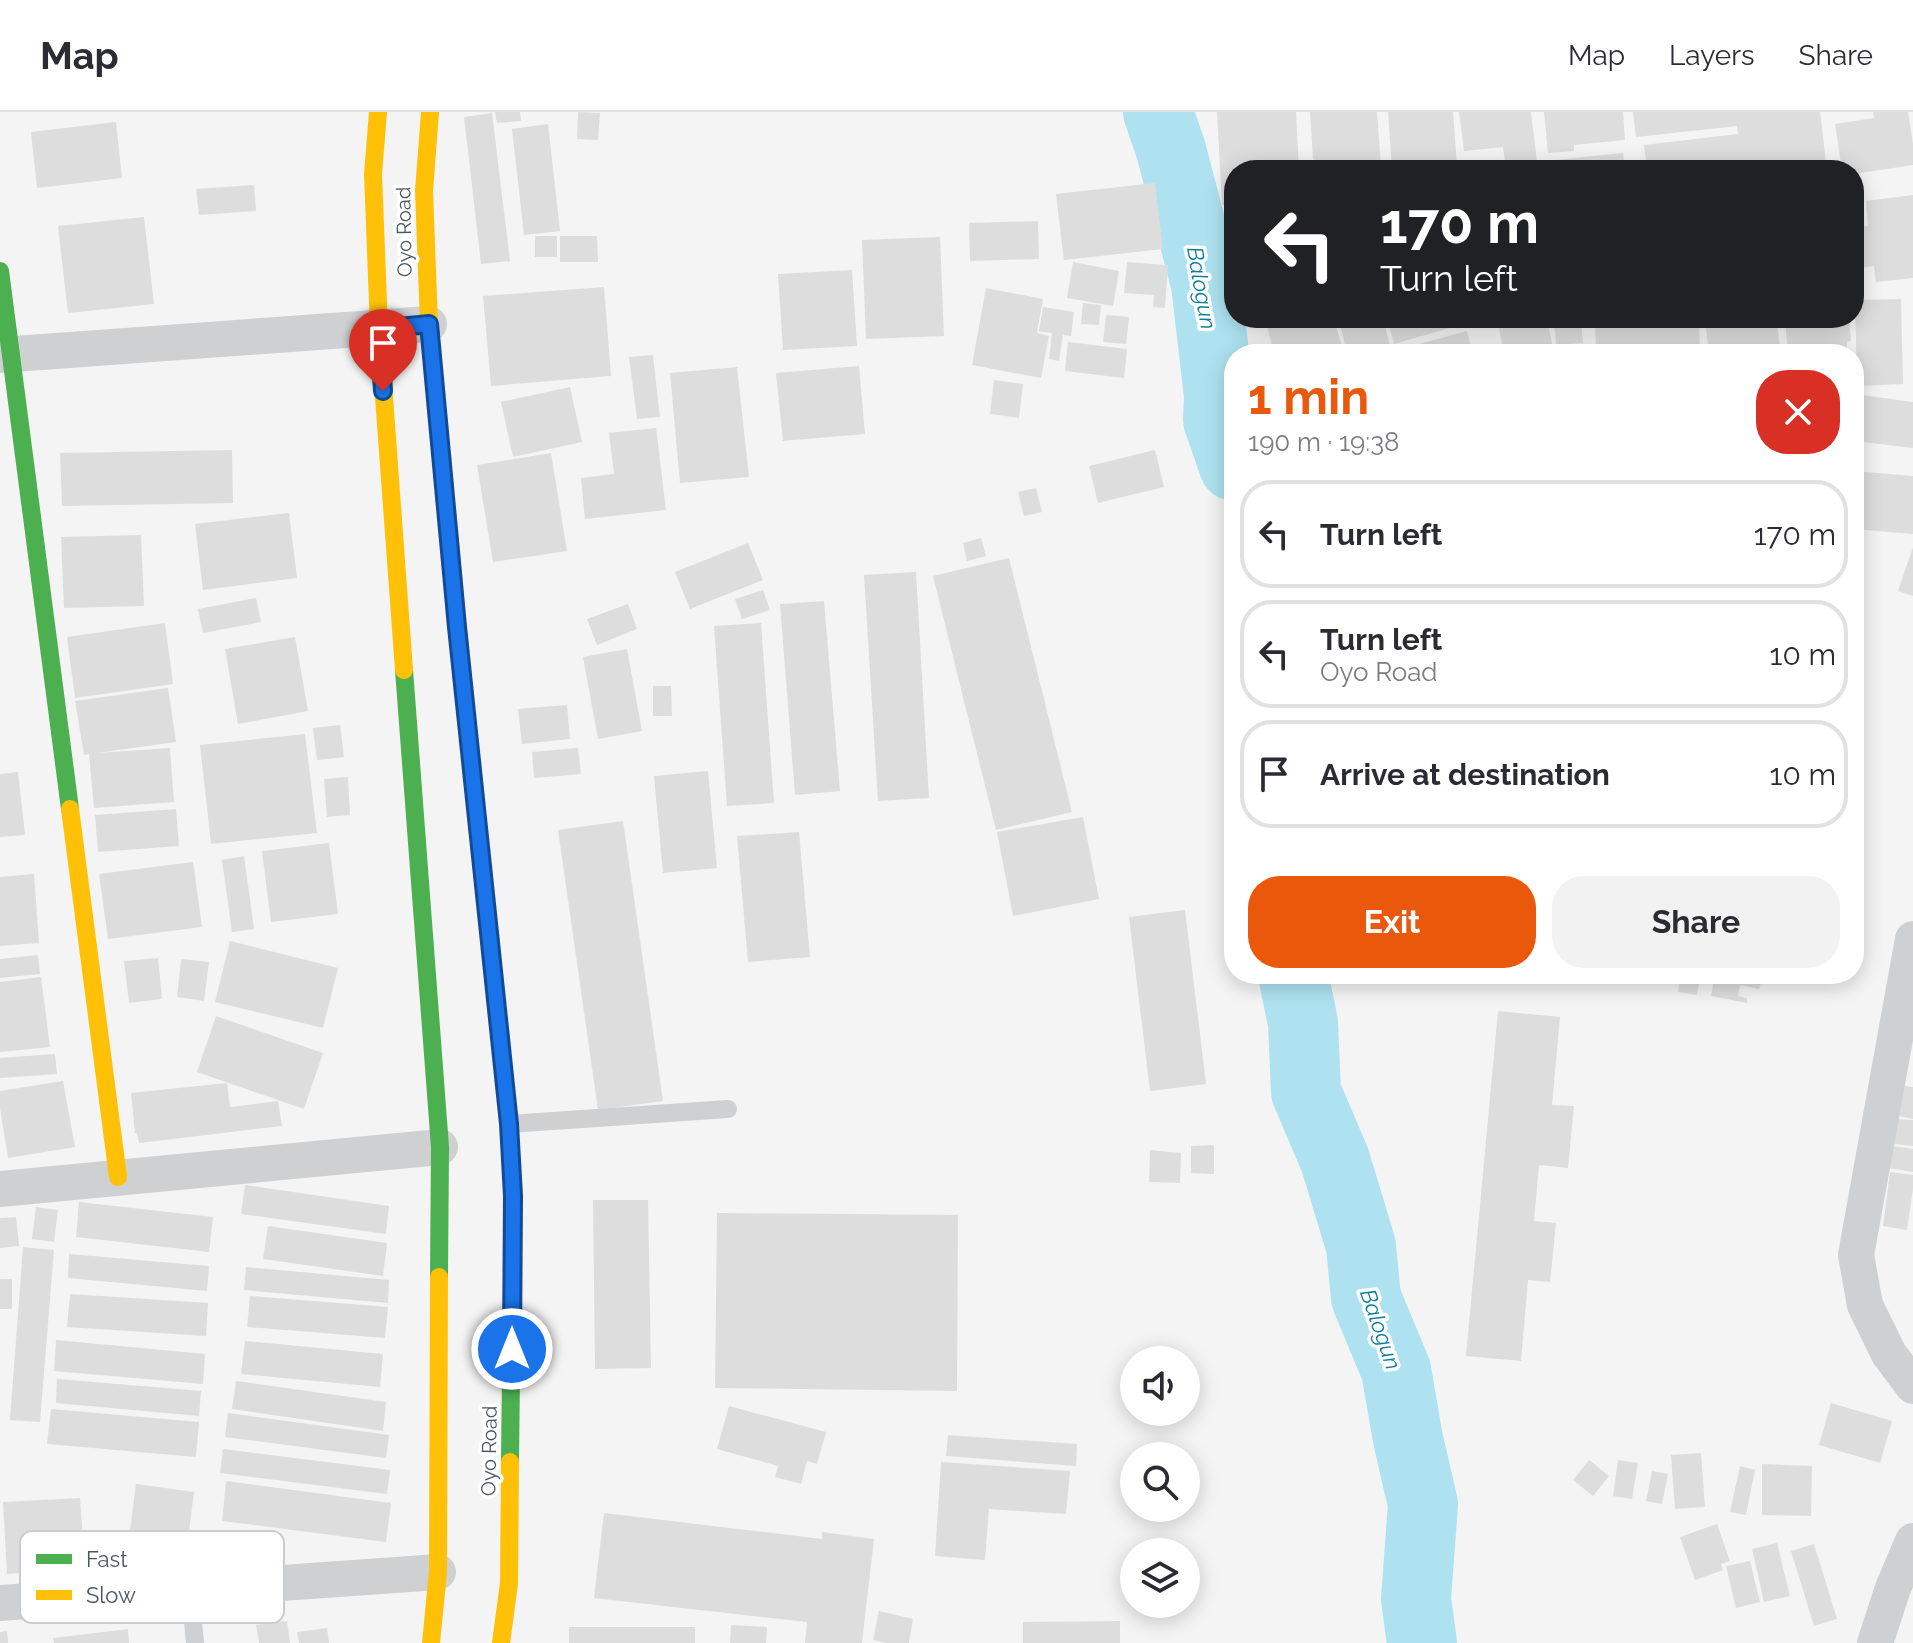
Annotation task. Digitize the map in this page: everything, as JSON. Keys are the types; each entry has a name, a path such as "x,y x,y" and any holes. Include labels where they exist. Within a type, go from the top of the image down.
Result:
{"main road":[{"name":"Oyo Road","path":"378,112 373,174 379,329 440,1147 438,1572 431,1643"},
{"name":"Oyo Road","path":"430,112 424,191 429,324 509,1124 513,1196 509,1583 501,1643"},
{"path":"0,271 5,354 118,1177"}],"street":[{"path":"5,354 429,324"},
{"path":"1913,939 1856,1255 1865,1305 1889,1354 1913,1386"},
{"path":"0,1189 440,1147"},
{"path":"1875,1643 1913,1541"},
{"path":"284,1583 438,1572"},
{"path":"0,1603 20,1602"}],"lane":[{"path":"509,1124 728,1109"},
{"path":"193,1623 195,1643"}],"building":[{"path":"495,112 520,112 521,121 497,123"},
{"path":"578,112 600,113 598,140 577,139"},
{"path":"1217,112 1296,112 1298,160 1224,160 1222,205"},
{"path":"1310,112 1377,112 1381,160 1313,158"},
{"path":"1388,112 1453,112 1457,160 1391,160"},
{"path":"1459,112 1531,112 1537,160 1505,160 1503,147 1464,151"},
{"path":"1544,112 1623,112 1625,140 1574,145 1574,151 1548,153"},
{"path":"1633,112 1820,112 1826,160 1646,160 1644,145 1738,134 1737,126 1636,137"},
{"path":"1873,112 1908,112 1913,165 1864,172 1864,160 1840,160 1835,124 1874,118"},
{"path":"492,113 510,261 481,264 464,117"},
{"path":"116,122 122,178 37,188 31,132"},
{"path":"548,124 560,231 524,235 512,129"},
{"path":"1623,153 1624,160 1555,160"},
{"path":"1155,183 1163,249 1064,260 1056,194"},
{"path":"254,185 256,211 199,215 196,189"},
{"path":"1913,195 1913,278 1876,282 1874,266 1864,268 1864,226 1868,226 1866,201"},
{"path":"144,217 154,304 68,313 58,226"},
{"path":"1038,221 1039,259 970,261 969,223"},
{"path":"535,236 557,236 557,257 535,257"},
{"path":"560,236 597,236 598,262 560,262"},
{"path":"940,237 944,336 866,339 862,240"},
{"path":"1073,262 1119,271 1113,306 1067,298"},
{"path":"1127,262 1168,265 1165,308 1153,307 1154,295 1124,293"},
{"path":"852,270 857,346 783,350 778,274"},
{"path":"604,287 611,376 491,386 483,296"},
{"path":"986,288 1043,299 1037,333 1049,336 1041,378 972,365"},
{"path":"1901,299 1903,384 1864,386 1864,344 1856,344 1856,328 1864,328 1864,300"},
{"path":"1083,303 1101,305 1099,325 1081,324"},
{"path":"1043,307 1074,312 1071,336 1063,335 1059,361 1049,359 1052,333 1039,331"},
{"path":"1106,315 1129,317 1126,344 1103,342"},
{"path":"1268,328 1337,328 1341,344 1272,344"},
{"path":"1341,328 1386,328 1390,344 1345,344"},
{"path":"1390,328 1450,328 1394,344"},
{"path":"1499,328 1549,328 1552,344 1502,344"},
{"path":"1555,328 1582,328 1583,343 1556,344"},
{"path":"1595,328 1699,328 1700,344 1596,344"},
{"path":"1706,328 1777,328 1780,344 1708,344"},
{"path":"1786,328 1850,328 1851,341 1847,344 1787,344"},
{"path":"1467,331 1470,344 1419,344"},
{"path":"1068,342 1127,349 1124,378 1065,371"},
{"path":"653,355 660,417 637,419 629,357"},
{"path":"859,366 865,434 783,441 776,373"},
{"path":"737,367 749,477 680,483 670,373"},
{"path":"994,380 1023,384 1019,418 990,414"},
{"path":"570,387 582,442 513,457 501,402"},
{"path":"1864,395 1913,402 1913,448 1864,442"},
{"path":"656,428 666,510 585,519 581,478 614,474 609,433"},
{"path":"232,450 233,503 62,506 60,453"},
{"path":"1155,450 1164,487 1098,503 1089,466"},
{"path":"551,453 567,551 493,562 477,465"},
{"path":"1864,472 1913,476 1913,534 1864,530"},
{"path":"1036,488 1042,512 1024,516 1018,492"},
{"path":"289,513 297,578 203,590 195,524"},
{"path":"141,535 144,606 64,608 61,537"},
{"path":"981,538 986,556 967,561 963,543"},
{"path":"748,543 763,580 690,609 675,572"},
{"path":"1913,547 1913,596 1898,591"},
{"path":"1009,558 1072,812 996,830 933,576"},
{"path":"916,572 929,798 878,801 864,575"},
{"path":"763,590 770,610 742,619 735,599"},
{"path":"256,598 261,622 203,633 198,609"},
{"path":"824,601 840,791 795,795 780,604"},
{"path":"628,604 637,629 597,645 587,619"},
{"path":"165,623 173,684 75,698 67,637"},
{"path":"761,623 774,803 727,806 714,626"},
{"path":"295,637 308,711 238,724 225,649"},
{"path":"627,649 642,731 598,739 583,657"},
{"path":"653,686 671,686 672,716 653,716"},
{"path":"168,688 176,742 97,753 170,748 174,802 94,808 89,754 84,755 75,701"},
{"path":"567,705 570,739 522,744 518,709"},
{"path":"340,725 344,757 317,760 313,728"},
{"path":"305,734 317,833 211,844 200,745"},
{"path":"578,748 581,774 534,778 532,752"},
{"path":"708,771 717,868 663,873 654,776"},
{"path":"18,772 25,835 0,837 0,774"},
{"path":"348,777 350,815 327,817 324,779"},
{"path":"176,809 179,846 98,852 95,815"},
{"path":"1083,817 1099,899 1013,916 997,832"},
{"path":"623,821 663,1101 598,1110 558,830"},
{"path":"799,832 810,957 748,962 737,836"},
{"path":"329,843 338,914 271,922 262,851"},
{"path":"244,856 254,929 232,932 222,860"},
{"path":"193,862 202,927 108,939 99,874"},
{"path":"34,874 39,943 0,946 0,877"},
{"path":"1185,910 1206,1084 1150,1091 1129,917"},
{"path":"230,941 338,968 323,1028 215,1002"},
{"path":"38,955 40,974 0,978 0,959"},
{"path":"158,958 162,999 129,1003 124,961"},
{"path":"181,959 209,962 204,1001 177,997"},
{"path":"41,977 50,1047 0,1052 0,982"},
{"path":"1679,984 1699,984 1697,995 1678,992"},
{"path":"1713,984 1761,984 1759,989 1740,985 1738,996 1747,998 1747,1003 1711,996"},
{"path":"1498,1011 1560,1017 1552,1105 1574,1106 1568,1168 1539,1165 1534,1221 1556,1223 1550,1282 1528,1280 1521,1361 1466,1356"},
{"path":"216,1016 323,1053 304,1109 197,1072"},
{"path":"55,1054 57,1074 0,1078 0,1058"},
{"path":"63,1081 75,1147 8,1158 0,1091"},
{"path":"227,1083 230,1107 278,1101 282,1126 139,1143 131,1093"},
{"path":"1894,1084 1913,1087 1913,1119 1890,1114"},
{"path":"1895,1119 1913,1120 1913,1146 1893,1144"},
{"path":"1214,1145 1214,1174 1191,1173 1191,1146"},
{"path":"1893,1146 1913,1149 1913,1172 1889,1168"},
{"path":"1150,1150 1181,1153 1180,1183 1149,1182"},
{"path":"1890,1172 1913,1175 1907,1230 1883,1226"},
{"path":"245,1185 389,1206 386,1234 241,1214"},
{"path":"593,1200 648,1200 651,1368 595,1369"},
{"path":"79,1202 213,1217 209,1252 76,1237"},
{"path":"36,1207 58,1210 54,1242 32,1239"},
{"path":"717,1213 958,1215 957,1391 715,1388"},
{"path":"16,1217 19,1246 0,1248 0,1218"},
{"path":"268,1226 387,1243 383,1276 263,1259"},
{"path":"23,1247 54,1250 40,1422 10,1420"},
{"path":"69,1254 209,1266 207,1291 68,1278"},
{"path":"246,1267 389,1280 388,1303 244,1290"},
{"path":"0,1279 12,1279 12,1309 0,1309"},
{"path":"70,1294 208,1303 206,1336 67,1327"},
{"path":"250,1296 388,1307 385,1338 247,1327"},
{"path":"56,1340 205,1354 203,1384 54,1371"},
{"path":"245,1341 383,1354 380,1387 241,1374"},
{"path":"57,1379 201,1391 199,1416 56,1403"},
{"path":"236,1381 386,1402 383,1431 232,1409"},
{"path":"1831,1403 1892,1421 1880,1463 1819,1445"},
{"path":"729,1406 826,1432 817,1464 807,1461 801,1484 775,1477 778,1466 717,1449"},
{"path":"51,1409 199,1422 196,1457 47,1444"},
{"path":"228,1413 389,1435 386,1458 225,1437"},
{"path":"948,1435 1077,1444 1076,1466 946,1456"},
{"path":"223,1449 390,1470 387,1494 220,1473"},
{"path":"1701,1453 1705,1507 1675,1509 1671,1455"},
{"path":"1589,1460 1609,1476 1593,1496 1573,1480"},
{"path":"1618,1460 1638,1463 1632,1499 1613,1496"},
{"path":"941,1462 1070,1471 1066,1514 989,1509 985,1560 935,1556"},
{"path":"1762,1464 1812,1466 1811,1516 1762,1515"},
{"path":"1740,1466 1755,1470 1746,1515 1730,1512"},
{"path":"1652,1471 1668,1474 1662,1504 1646,1501"},
{"path":"226,1481 391,1503 386,1542 222,1521"},
{"path":"136,1484 194,1492 189,1531 130,1531"},
{"path":"80,1498 82,1531 20,1531 20,1573 7,1574 3,1502"},
{"path":"604,1513 822,1539 822,1532 874,1539 862,1643 805,1643 807,1622 594,1598"},
{"path":"1717,1524 1730,1561 1721,1564 1723,1570 1695,1580 1680,1537"},
{"path":"1777,1543 1790,1596 1764,1602 1752,1549"},
{"path":"1814,1544 1837,1619 1814,1626 1791,1551"},
{"path":"1750,1561 1760,1602 1736,1608 1726,1566"},
{"path":"879,1611 913,1619 909,1643 873,1640"},
{"path":"287,1621 290,1643 259,1643 256,1625"},
{"path":"1120,1621 1120,1643 1023,1643 1023,1622"},
{"path":"731,1625 767,1627 766,1643 730,1643"},
{"path":"569,1627 695,1627 695,1643 569,1643"},
{"path":"327,1628 329,1643 299,1643 297,1632"},
{"path":"128,1629 129,1643 54,1643 53,1638"},
{"path":"7,1631 8,1643 0,1643 0,1632"}],"waterway":[{"name":"Balogun","path":"1158,112 1206,284 1219,396 1218,420 1224,437"},
{"name":"Balogun","path":"1295,984 1303,1023 1306,1092 1335,1160 1361,1246 1366,1298 1396,1370 1423,1504 1416,1599 1422,1643"}],"traffic: fast":[{"path":"0,271 70,809"},
{"path":"404,670 440,1147 439,1277"},
{"path":"471,764 509,1124 513,1196 510,1462"}],"traffic: slow":[{"path":"378,112 373,174 379,329 404,670"},
{"path":"430,112 424,191 429,324 471,764"},
{"path":"70,809 118,1177"},
{"path":"431,1643 438,1572 439,1277"},
{"path":"501,1643 509,1583 510,1462"}],"route":[{"path":"383,391 379,329 429,324 509,1124 513,1196 512,1349"}]}
